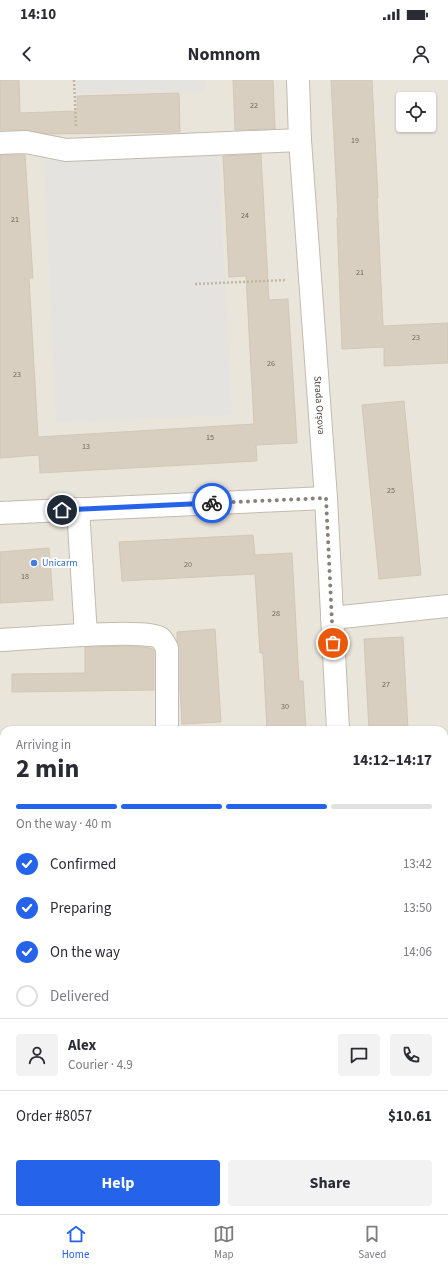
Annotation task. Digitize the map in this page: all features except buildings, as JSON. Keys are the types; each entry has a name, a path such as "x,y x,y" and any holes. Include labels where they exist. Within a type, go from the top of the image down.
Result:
{"street":[{"name":"Strada Orșova","path":"298,80 300,140 326,498 338,726"},
{"path":"0,143 26,142 66,150 77,150 300,140"},
{"path":"0,513 326,498"},
{"path":"78,509 86,635"},
{"path":"332,618 448,606"},
{"path":"0,640 86,635 148,634 160,637 167,648 167,726"}],"path":[{"path":"74,80 77,150"},
{"path":"195,284 310,280"}],"shaded area":[{"path":"0,80 448,80 448,726 0,726"},
{"path":"77,80 205,80 205,92 77,94"},
{"path":"218,136 232,415 56,423 43,144"}],"way so far":[{"path":"212,503 326,498 333,643"}],"place":[{"name":"Unicarm","path":"34,563"}],"route":[{"path":"62,510 212,503"}]}
